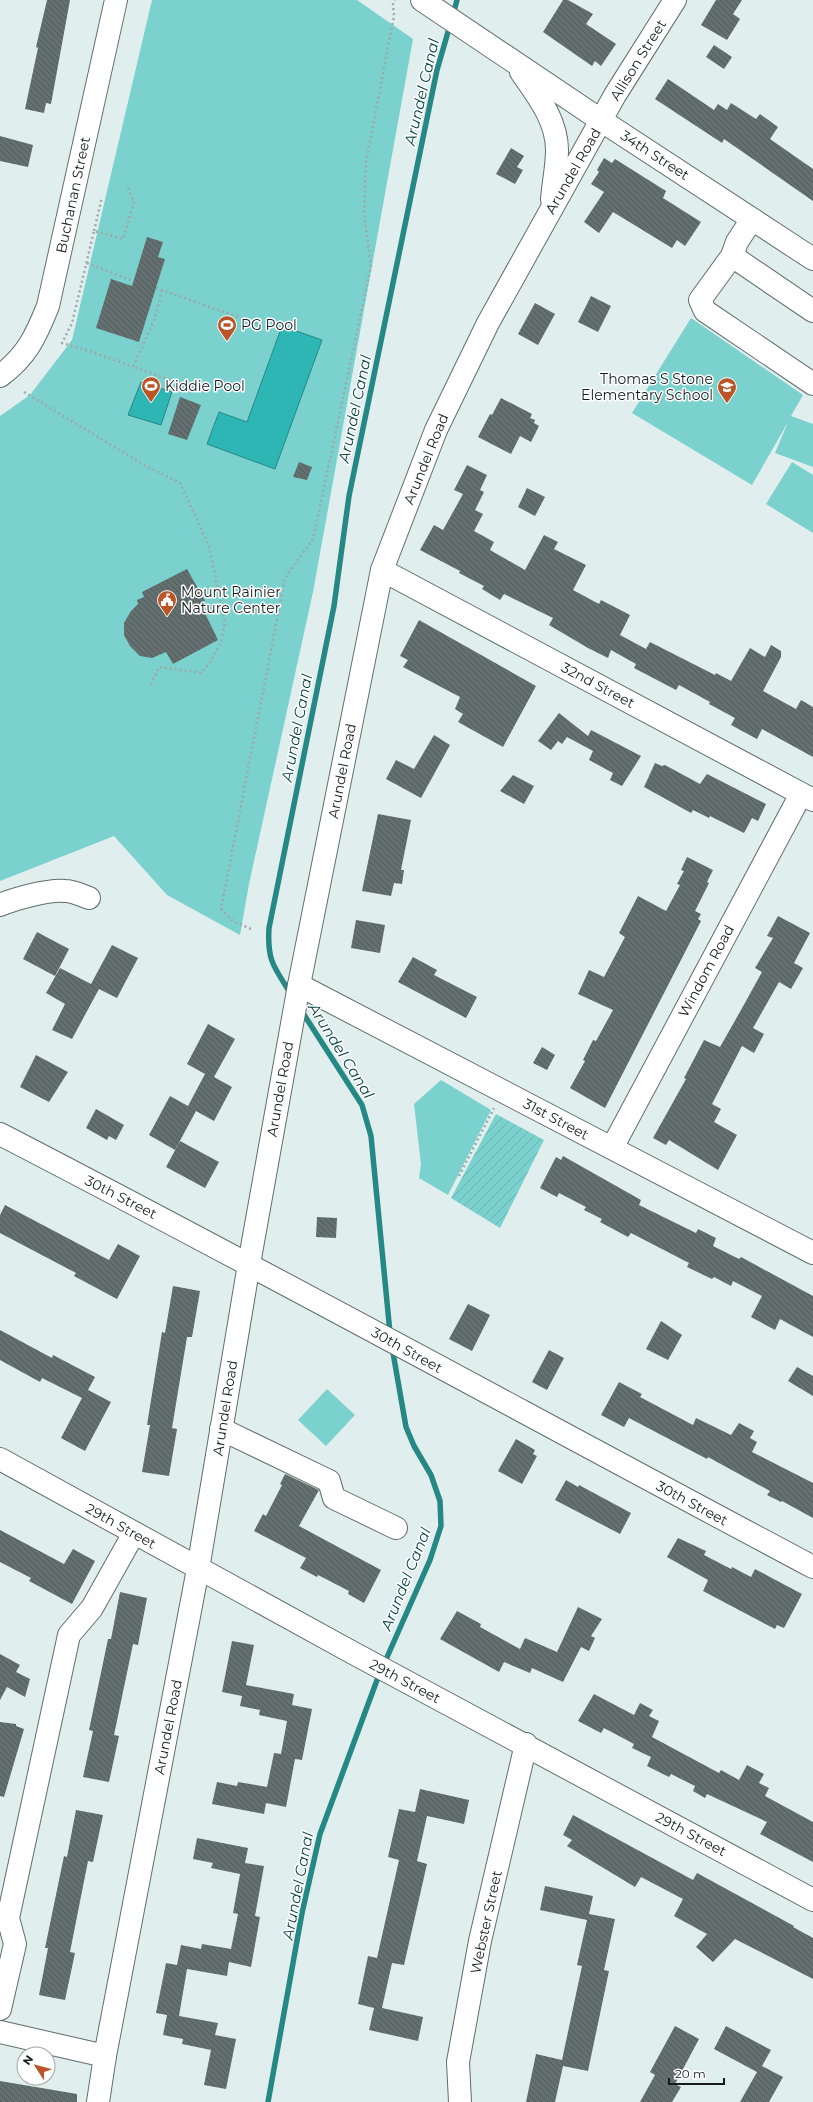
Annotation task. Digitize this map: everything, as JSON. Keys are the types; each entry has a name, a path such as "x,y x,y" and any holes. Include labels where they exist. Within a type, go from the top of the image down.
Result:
{"street":[{"name":"Buchanan Street","path":"0,376 9,369 28,349 35,338 48,306 116,0"},
{"name":"Allison Street","path":"602,120 614,95 675,0"},
{"name":"34th Street","path":"428,4 813,259"},
{"path":"515,63 547,110 555,134 557,150 551,209"},
{"name":"Arundel Road","path":"98,2102 105,2056 198,1569 249,1264 299,985 382,570 436,430 488,323 602,120"},
{"path":"752,219 736,242 732,256 700,300 705,311 813,384"},
{"path":"732,256 813,311"},
{"name":"32nd Street","path":"382,570 807,797"},
{"name":"Windom Road","path":"612,1148 807,797"},
{"path":"0,905 11,900 32,895 64,890 89,898"},
{"name":"31st Street","path":"299,985 813,1253"},
{"name":"30th Street","path":"0,1134 249,1264 422,1359 813,1567"},
{"path":"221,1429 329,1481 334,1498 396,1528"},
{"name":"29th Street","path":"0,1459 354,1654 526,1744 813,1900"},
{"path":"0,2009 15,1944 8,1918 69,1635 92,1608 134,1533"},
{"name":"Webster Street","path":"460,2102 459,2054 480,1941 526,1744"},
{"path":"0,2032 105,2056"}],"path":[{"path":"252,929 233,921 221,909 285,578 313,539 371,266 364,213 366,162 394,16 393,4 395,0"},
{"path":"94,231 122,239 134,202 128,188"},
{"path":"102,197 72,323 62,343 206,392"},
{"path":"86,263 134,281"},
{"path":"156,288 258,324"},
{"path":"133,367 155,318 162,290"},
{"path":"24,392 144,465 180,483 209,546 225,623 221,642 210,663 201,673 159,667 150,686"},
{"path":"459,1176 494,1107"}],"shaded area":[{"path":"152,0 357,0 413,39 313,592 249,884 240,935 167,895 114,836 0,881 0,416 30,395 72,340"},
{"path":"691,318 803,395 791,416 813,424 813,467 775,453 788,422 752,485 632,413"},
{"name":"PG Pool","path":"282,326 322,340 275,469 207,444 219,412 247,422"},
{"name":"Kiddie Pool","path":"141,382 172,392 161,425 128,415"},
{"path":"792,462 813,475 813,533 766,504"},
{"path":"441,1080 491,1110 448,1195 419,1178 421,1164 414,1104"},
{"path":"496,1114 544,1140 500,1228 451,1198"},
{"path":"327,1389 355,1415 326,1446 298,1420"}],"building":[{"path":"47,0 70,0 51,104 46,103 44,113 25,109 38,48 36,47"},
{"path":"563,0 568,0 593,14 586,24 616,44 601,66 595,61 592,66 543,32"},
{"path":"716,0 742,0 733,14 740,19 727,40 701,25"},
{"path":"714,45 732,57 724,69 706,57"},
{"path":"668,79 714,110 718,104 727,110 731,103 756,119 760,114 778,127 770,139 813,169 813,201 724,139 722,143 655,99"},
{"path":"0,136 33,145 28,167 0,161"},
{"path":"511,148 524,156 517,167 523,170 515,184 496,174"},
{"path":"604,158 612,163 615,159 666,191 663,198 701,222 685,246 677,240 672,248 613,212 599,233 584,222 604,192 591,184 599,172 597,170"},
{"path":"147,237 163,242 158,257 165,259 139,342 96,328 111,279 132,286"},
{"path":"591,296 611,306 598,332 578,322"},
{"path":"535,303 555,314 538,345 518,334"},
{"path":"180,397 201,405 187,440 168,434"},
{"path":"501,398 532,414 530,418 535,420 534,423 539,426 531,442 520,436 511,454 478,437 490,414 492,415"},
{"path":"299,462 312,467 307,480 293,477"},
{"path":"467,465 487,475 480,490 484,492 475,510 483,514 474,531 494,542 490,550 525,570 544,535 558,542 554,549 586,565 573,590 599,604 601,600 630,615 620,635 646,649 650,642 715,675 716,673 731,681 750,648 765,657 771,645 781,651 781,657 763,691 796,709 801,700 813,707 813,757 762,729 757,739 731,725 735,718 709,704 710,702 679,685 676,690 634,668 636,664 611,650 608,658 588,648 549,625 553,618 504,594 500,600 482,589 484,586 459,573 460,571 420,550 434,525 443,530 463,494 454,490"},
{"path":"527,488 545,497 535,516 518,507"},
{"name":"Mount Rainier Nature Center","path":"187,569 205,601 200,603 218,640 173,664 166,652 152,658 140,656 130,646 124,635 124,623 131,611 138,604 137,600 144,597 142,592"},
{"path":"419,620 536,686 503,747 458,722 463,714 455,709 460,697 403,667 408,660 400,656"},
{"path":"559,713 588,736 591,730 641,756 622,786 610,780 613,773 589,760 593,751 567,737 562,744 558,741 551,750 538,741"},
{"path":"434,735 450,745 421,798 386,779 396,760 414,769"},
{"path":"655,763 662,766 665,765 700,784 707,774 766,804 758,821 752,818 744,833 710,816 709,818 693,810 691,813 644,787"},
{"path":"513,775 534,786 524,804 500,791"},
{"path":"378,814 411,820 401,870 404,870 402,884 394,883 391,896 362,891"},
{"path":"687,857 713,870 707,882 709,883 695,911 701,914 698,919 701,921 605,1108 570,1088 585,1061 583,1060 593,1040 596,1041 613,1010 578,994 589,970 604,977 625,937 619,933 638,896 666,911 680,885 677,884 684,871 681,870"},
{"path":"778,916 810,933 794,963 803,968 791,989 779,982 753,1028 764,1034 754,1053 742,1046 712,1104 721,1109 714,1122 737,1135 718,1170 669,1140 666,1145 653,1138 686,1079 684,1078 704,1040 720,1047 741,1010 762,972 755,968 773,938 767,936"},
{"path":"356,920 385,925 380,953 351,948"},
{"path":"37,932 69,949 55,976 23,959"},
{"path":"112,945 138,958 117,998 99,989 72,1039 52,1030 65,1004 46,993 60,968 91,984"},
{"path":"413,957 437,970 434,975 477,997 466,1018 398,982"},
{"path":"208,1024 235,1039 214,1077 232,1087 214,1121 196,1111 175,1150 149,1135 170,1096 188,1106 205,1074 187,1064"},
{"path":"542,1047 555,1055 547,1070 533,1063"},
{"path":"36,1055 68,1072 49,1102 20,1087"},
{"path":"96,1109 124,1125 116,1140 109,1136 107,1140 86,1128"},
{"path":"180,1141 219,1162 205,1188 166,1167"},
{"path":"563,1156 641,1200 639,1205 696,1233 698,1229 716,1238 713,1246 739,1259 741,1257 813,1296 813,1337 780,1319 775,1330 751,1317 762,1296 733,1281 731,1286 714,1277 712,1279 687,1267 689,1263 631,1233 628,1237 600,1222 602,1219 584,1210 586,1207 559,1193 557,1197 540,1188 556,1157 561,1160"},
{"path":"5,1205 109,1260 118,1244 140,1256 117,1299 74,1276 76,1273 0,1233 0,1215"},
{"path":"317,1217 337,1218 336,1238 316,1237"},
{"path":"173,1286 200,1291 192,1337 187,1337 172,1428 177,1429 169,1476 142,1472 150,1425 147,1425 162,1332 165,1333"},
{"path":"468,1304 490,1315 472,1351 449,1339"},
{"path":"661,1321 682,1335 668,1360 646,1349"},
{"path":"0,1330 52,1358 53,1355 95,1377 88,1390 111,1402 85,1451 61,1438 82,1398 42,1378 40,1382 0,1360"},
{"path":"549,1350 564,1358 547,1390 532,1382"},
{"path":"797,1367 813,1376 813,1396 788,1381"},
{"path":"619,1382 642,1394 640,1397 693,1425 696,1418 731,1435 739,1423 754,1431 750,1438 757,1442 752,1452 813,1483 813,1518 782,1501 781,1502 767,1495 770,1491 708,1457 707,1459 629,1418 624,1427 601,1415"},
{"path":"516,1439 535,1450 533,1454 537,1456 522,1484 498,1471"},
{"path":"285,1474 319,1490 299,1526 381,1570 364,1603 348,1594 349,1591 318,1575 317,1577 300,1568 306,1558 254,1531 263,1514 266,1516 282,1485 280,1484"},
{"path":"566,1480 578,1487 579,1485 631,1513 620,1534 555,1500"},
{"path":"0,1530 64,1564 73,1549 95,1561 72,1604 29,1581 31,1578 0,1562"},
{"path":"678,1538 706,1551 704,1555 731,1569 732,1567 751,1577 755,1569 802,1594 784,1628 777,1625 775,1629 703,1591 708,1580 667,1557"},
{"path":"120,1592 147,1598 138,1645 133,1644 114,1735 119,1736 109,1782 83,1777 93,1731 89,1730 108,1639 111,1639"},
{"path":"578,1607 602,1619 591,1636 595,1638 589,1651 581,1647 563,1682 532,1668 530,1673 504,1662 499,1672 440,1639 457,1611 481,1624 480,1627 520,1649 525,1638 557,1652"},
{"path":"232,1641 254,1645 246,1685 294,1694 292,1705 312,1709 302,1760 295,1759 286,1807 266,1803 264,1814 212,1804 217,1782 237,1786 238,1782 267,1787 274,1753 281,1754 287,1721 259,1715 260,1710 240,1706 242,1696 222,1692"},
{"path":"0,1654 20,1665 16,1672 30,1679 25,1697 7,1687 0,1700"},
{"path":"594,1694 634,1715 640,1703 653,1710 649,1716 659,1721 652,1737 719,1773 721,1770 739,1780 747,1765 764,1774 759,1783 769,1788 765,1796 813,1822 813,1862 760,1834 767,1822 707,1794 705,1798 693,1791 695,1786 671,1774 669,1777 647,1766 651,1757 632,1748 634,1744 604,1728 601,1733 578,1721"},
{"path":"0,1722 16,1724 16,1726 24,1729 4,1797 0,1796"},
{"path":"420,1789 469,1800 464,1824 427,1816 417,1861 427,1864 404,1965 392,1963 382,2008 423,2017 418,2041 369,2030 374,2008 358,2004 368,1956 377,1958 399,1860 388,1857 399,1809 415,1812"},
{"path":"76,1810 103,1815 93,1862 88,1861 70,1952 75,1953 65,2000 39,1995 48,1948 45,1948 64,1856 67,1857"},
{"path":"573,1815 693,1880 697,1873 813,1938 813,1979 735,1939 713,1962 696,1947 707,1934 674,1916 683,1899 641,1877 635,1887 567,1846 572,1840 563,1835"},
{"path":"197,1838 248,1848 245,1863 264,1866 255,1916 260,1917 251,1967 229,1962 227,1976 187,1969 179,2016 218,2023 215,2035 236,2039 226,2089 204,2085 211,2050 182,2044 183,2039 163,2035 167,2015 156,2013 166,1963 177,1965 181,1945 201,1949 202,1944 231,1949 238,1914 233,1913 240,1874 211,1868 213,1863 193,1859"},
{"path":"545,1886 593,1896 589,1914 615,1919 604,1970 609,1971 588,2071 563,2066 555,2102 526,2102 536,2054 562,2060 582,1966 577,1965 587,1920 540,1910"},
{"path":"675,2026 699,2039 675,2084 681,2087 672,2102 640,2102 655,2075 650,2072"},
{"path":"726,2026 771,2050 762,2066 783,2077 769,2102 740,2102 757,2072 714,2049"},
{"path":"0,2081 16,2084 16,2086 30,2086 77,2094 77,2102 0,2102"}],"waterway":[{"name":"Arundel Canal","path":"453,15 457,0"},
{"name":"Arundel Canal","path":"291,994 273,963 269,948 269,928 334,606 349,496 437,70 450,25"},
{"name":"Arundel Canal","path":"301,1010 362,1105 371,1136 390,1333"},
{"name":"Arundel Canal","path":"384,1664 430,1560 441,1526 440,1501 431,1475 414,1446 406,1427 392,1347"},
{"name":"Arundel Canal","path":"268,2102 302,1913 320,1834 380,1672"}],"place":[{"name":"PG Pool","path":"227,342"},
{"name":"Kiddie Pool","path":"151,403"},
{"name":"Thomas S Stone Elementary School","path":"727,404"},
{"name":"Mount Rainier Nature Center","path":"167,617"}]}
